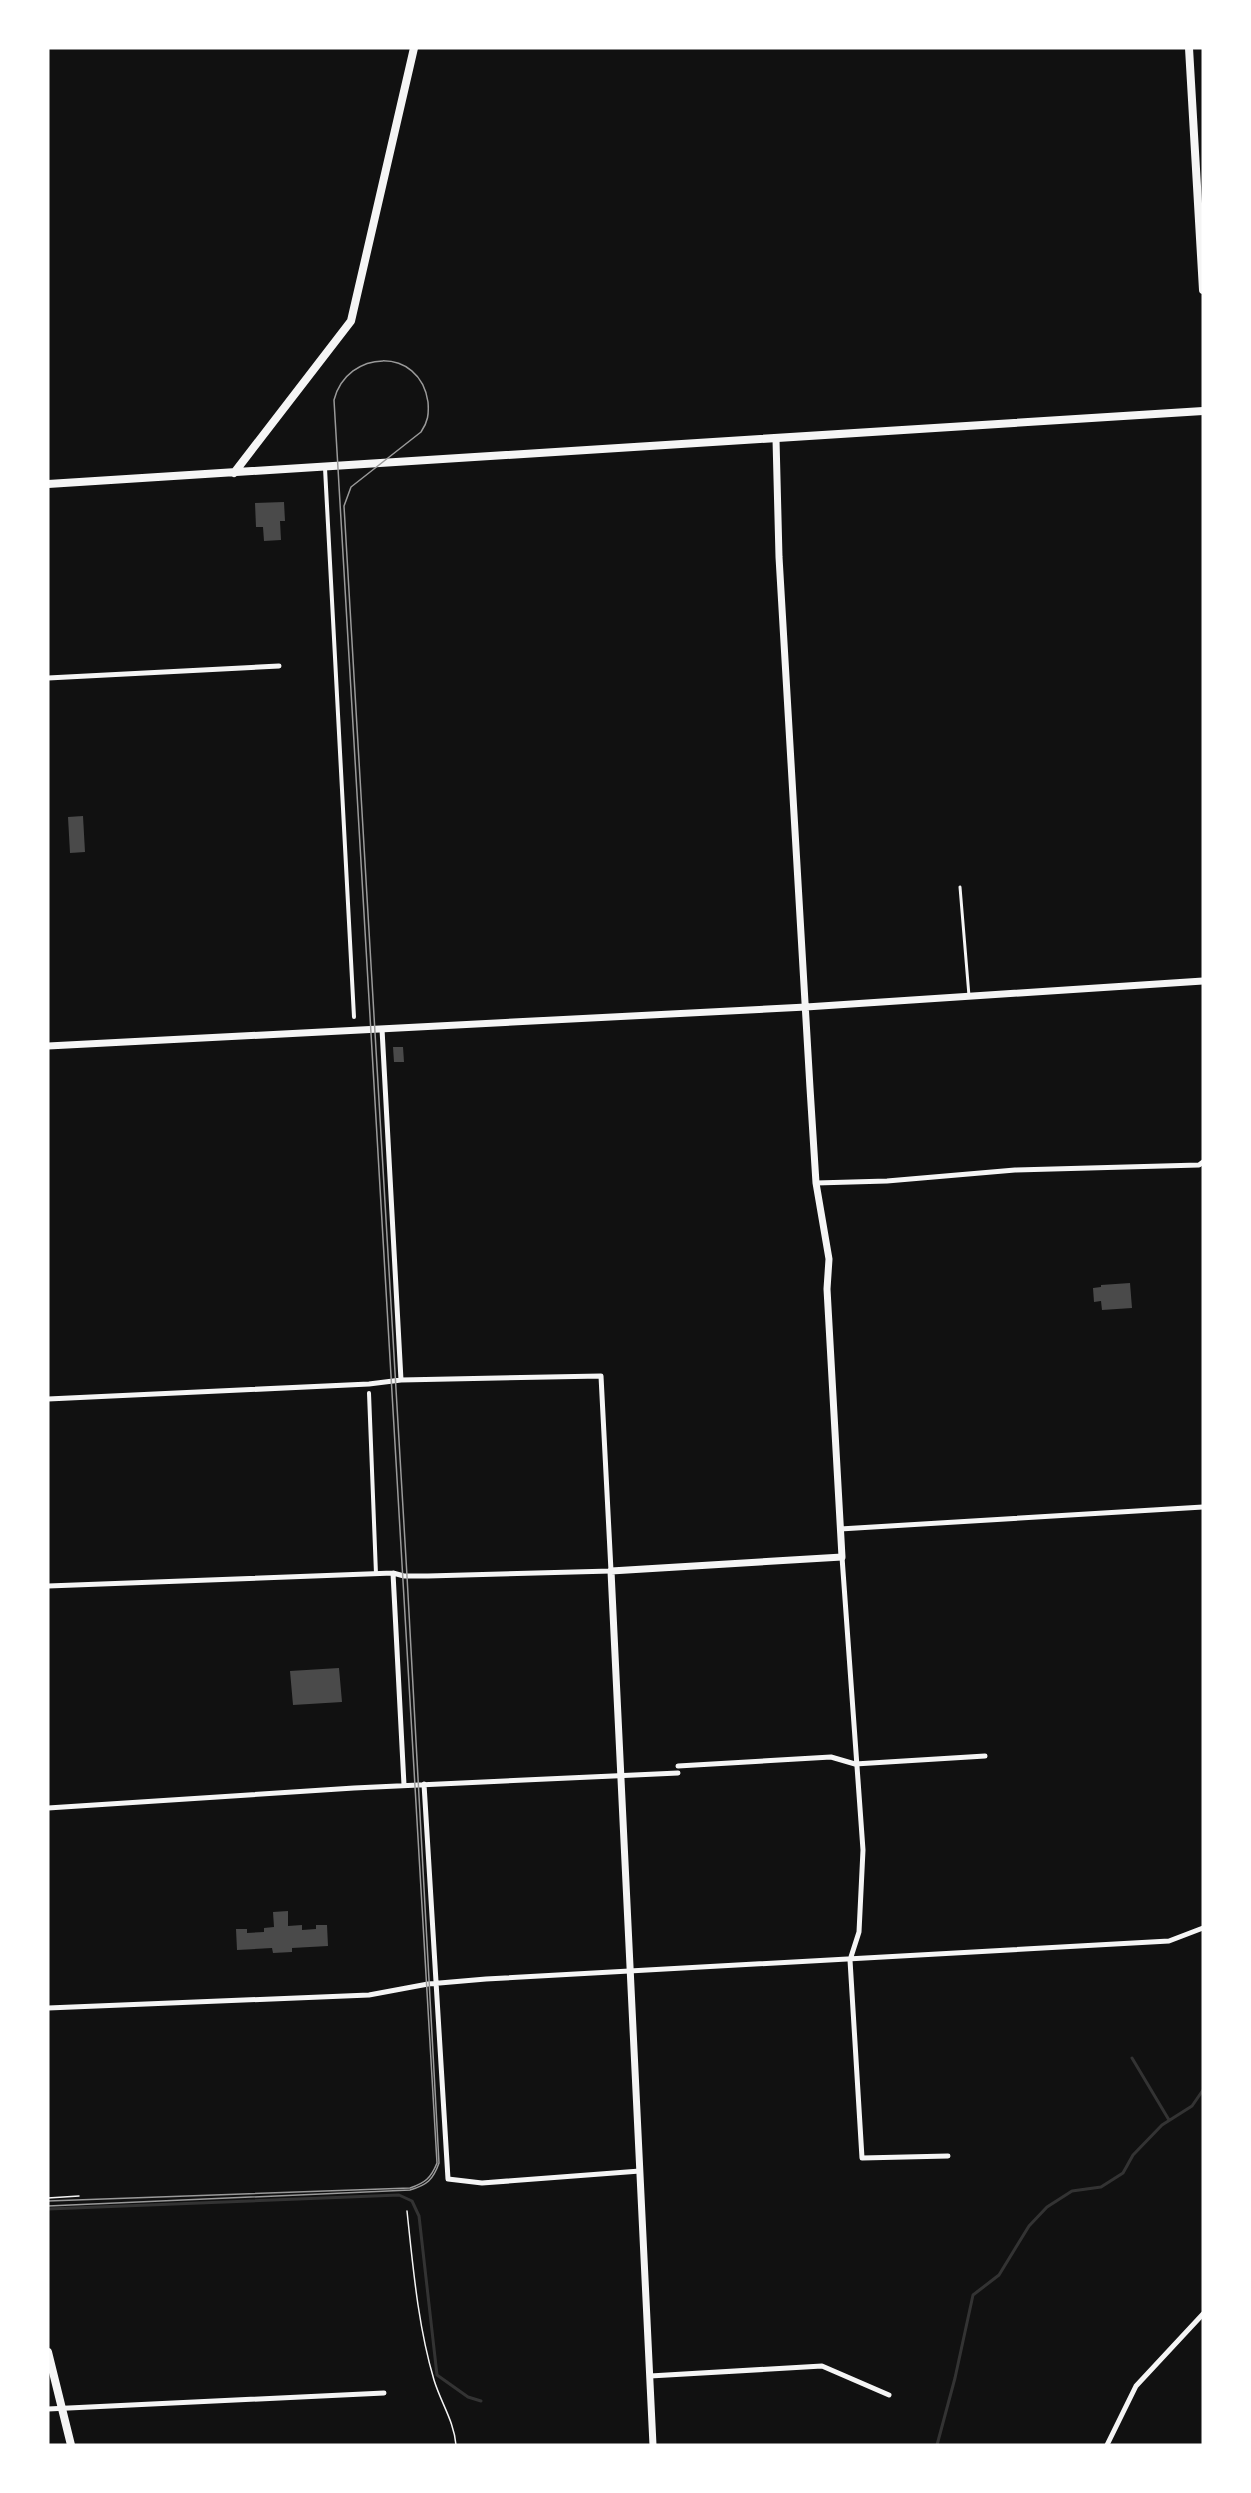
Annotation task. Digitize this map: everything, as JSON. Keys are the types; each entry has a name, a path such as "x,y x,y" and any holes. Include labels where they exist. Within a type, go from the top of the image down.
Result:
{"main road":[{"path":"234,473 351,321 414,48"},
{"path":"1189,48 1203,290"},
{"path":"48,484 1203,411"},
{"path":"48,2352 71,2445"}],"street":[{"path":"776,439 779,557 816,1183 829,1259 827,1289 840,1529 855,1764 863,1850 859,1932 850,1960 862,2158 948,2156"},
{"path":"325,468 354,1017"},
{"path":"48,678 279,666"},
{"path":"48,1046 806,1007 1203,981"},
{"path":"382,1029 401,1380"},
{"path":"816,1183 887,1181 1015,1170 1201,1163"},
{"path":"48,1399 357,1385 401,1380 601,1376 653,2445"},
{"path":"369,1393 376,1574"},
{"path":"840,1529 1203,1508"},
{"path":"48,1586 393,1573 404,1576 428,1576 611,1571 842,1557"},
{"path":"393,1573 404,1785"},
{"path":"678,1766 831,1757 855,1764 985,1756"},
{"path":"48,1808 404,1785 678,1773"},
{"path":"424,1784 448,2179 482,2183 640,2171"},
{"path":"48,2008 369,1995 436,1984 1169,1941 1203,1928"},
{"path":"1107,2445 1136,2386 1203,2314"},
{"path":"650,2376 822,2367 889,2395"},
{"path":"48,2409 384,2393"}],"lane":[{"path":"960,887 969,996"}],"path":[{"path":"48,2198 79,2196"},
{"path":"407,2211 424,2334 434,2381 455,2429 456,2445"}],"building":[{"path":"284,502 285,521 280,521 281,540 264,541 263,527 256,527 255,503"},
{"path":"83,816 85,852 70,853 68,817"},
{"path":"393,1047 403,1047 404,1062 394,1062"},
{"path":"1130,1283 1132,1308 1102,1310 1101,1301 1094,1302 1093,1288 1101,1287 1101,1285"},
{"path":"339,1668 342,1702 293,1705 290,1671"},
{"path":"288,1911 288,1926 302,1925 302,1930 316,1929 316,1925 327,1925 328,1946 292,1948 292,1952 273,1953 272,1948 237,1950 236,1929 247,1929 247,1933 264,1932 264,1928 274,1927 273,1912"}],"waterway":[{"path":"1132,2058 1169,2120"},
{"path":"937,2445 955,2378 973,2295 999,2275 1029,2226 1047,2207 1072,2191 1101,2187 1123,2173 1133,2155 1162,2125 1192,2106 1203,2090"},
{"path":"48,2209 399,2195 412,2201 419,2216 437,2375 468,2397 481,2401"}],"tram line":[{"path":"48,2201 410,2188 427,2179 437,2163 334,400 341,383 353,371 367,363 383,361 398,363 412,371 422,384 428,402 427,421 421,432 351,487 344,506 439,2163 429,2181 410,2190 48,2206"}]}
